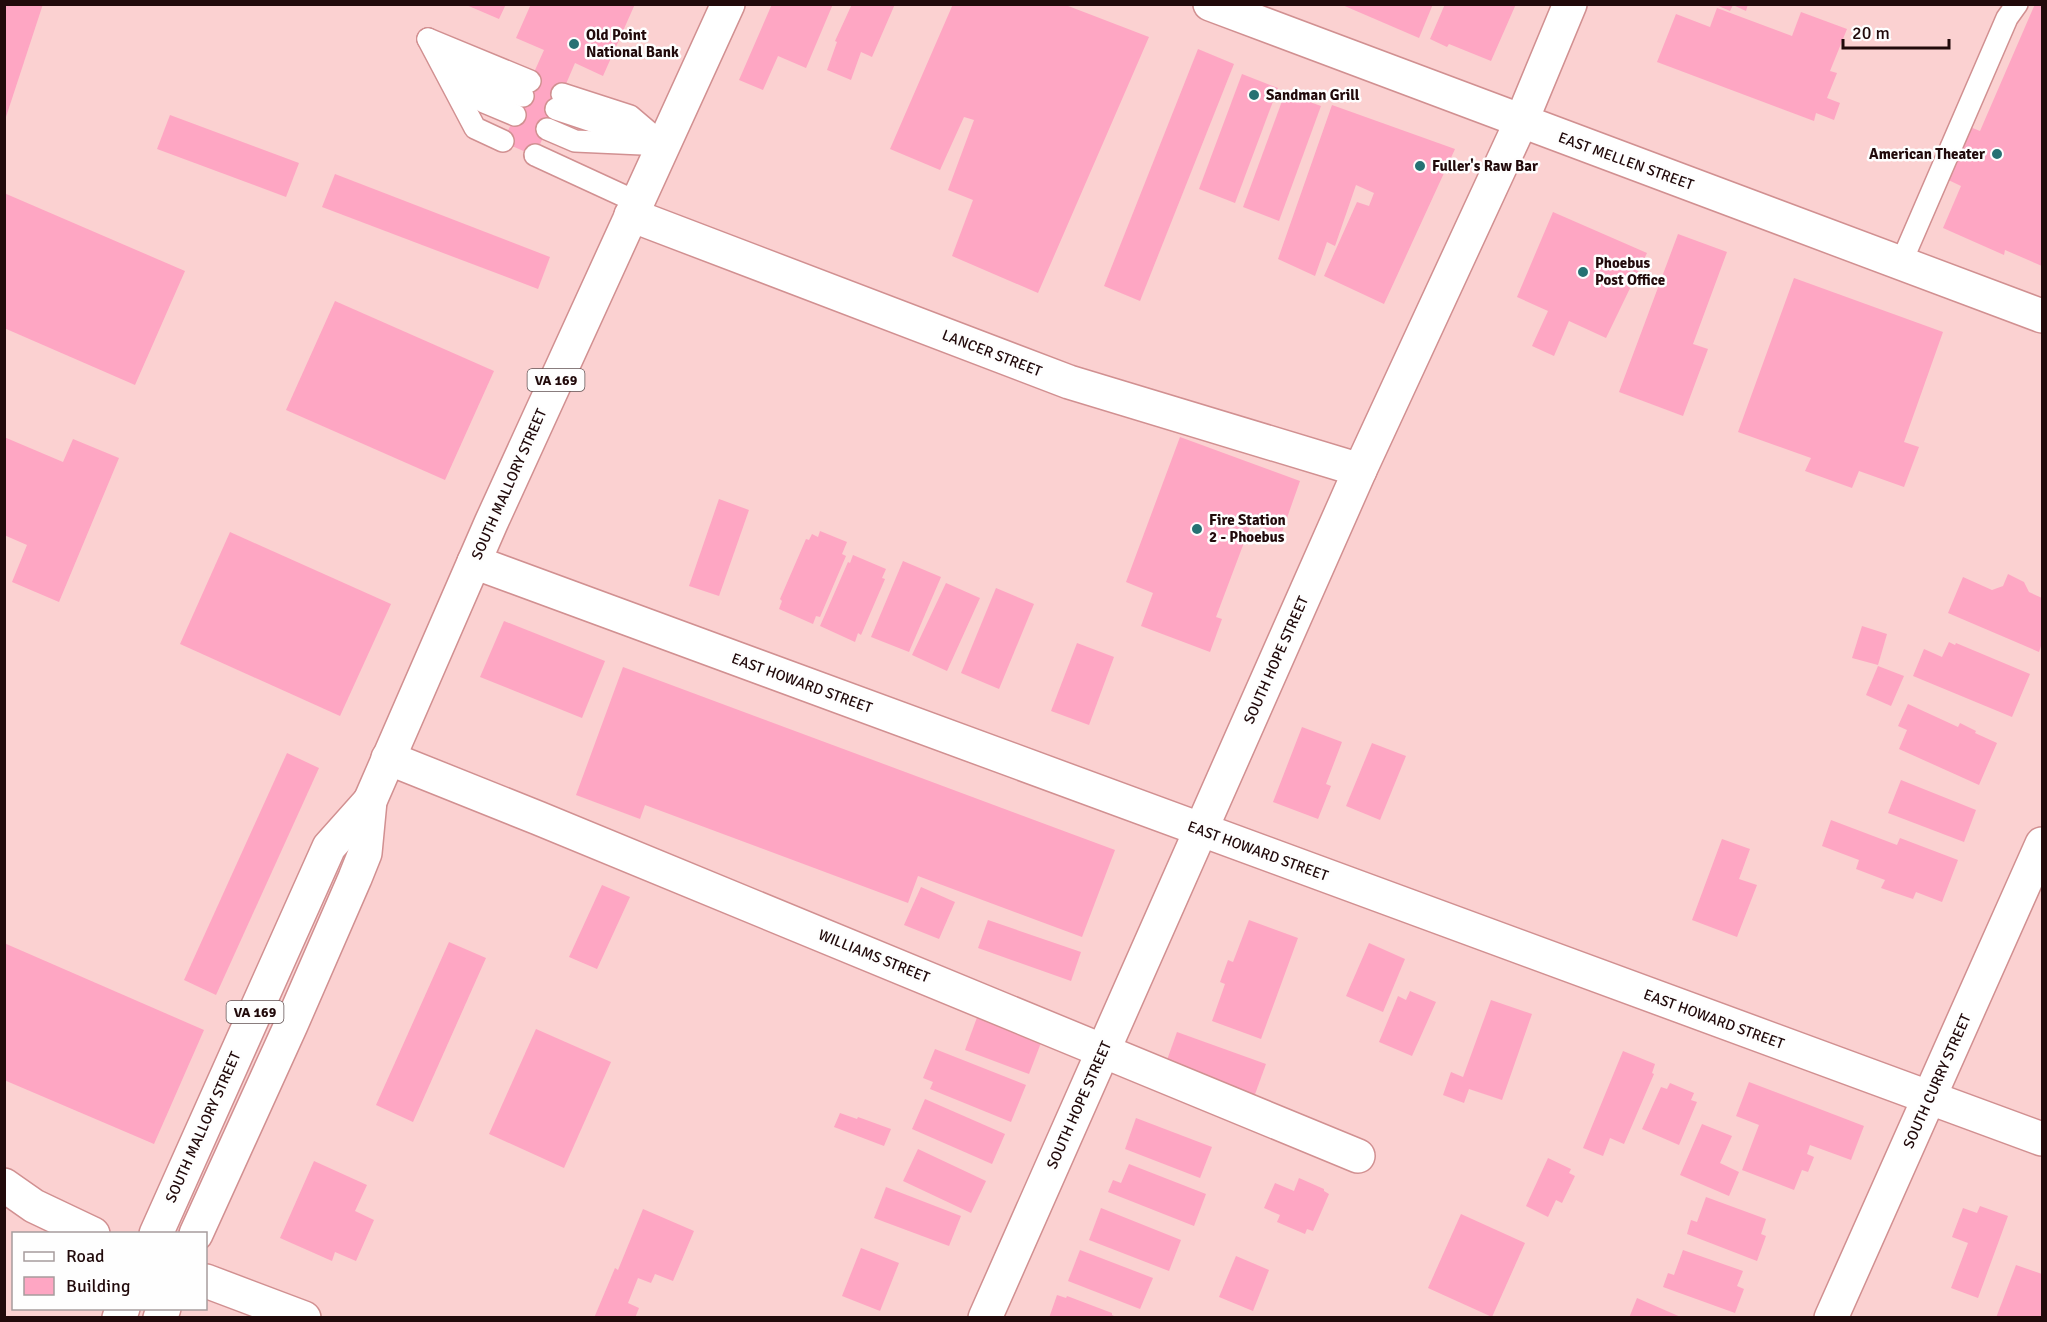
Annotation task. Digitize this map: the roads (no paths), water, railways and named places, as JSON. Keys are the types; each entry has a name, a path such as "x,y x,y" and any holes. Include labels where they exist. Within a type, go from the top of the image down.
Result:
{"street":[{"name":"SOUTH MALLORY STREET","path":"196,1232 355,878 365,853 370,801 388,758 474,562 728,4"},
{"name":"EAST MELLEN STREET","path":"1210,4 2043,316"},
{"name":"SOUTH HOPE STREET","path":"985,1317 1360,471 1521,122 1570,4"},
{"name":"LANCER STREET","path":"634,209 1069,382 1360,471"},
{"name":"EAST HOWARD STREET","path":"474,562 2043,1140"},
{"name":"WILLIAMS STREET","path":"388,758 1358,1156"},
{"name":"SOUTH MALLORY STREET","path":"156,1232 329,847 370,801"},
{"name":"SOUTH CURRY STREET","path":"1831,1317 2043,844"},
{"path":"4,1185 34,1206 91,1232"},
{"path":"207,1281 304,1317"}],"lane":[{"path":"1901,263 2007,18 2017,4"},
{"path":"503,141 475,128 428,39 488,84 523,97"},
{"path":"559,101 630,116 664,145"},
{"path":"547,129 574,141 664,145"},
{"path":"535,155 634,209"}],"place":[{"name":"Old Point National Bank","path":"574,44"},
{"name":"Sandman Grill","path":"1254,95"},
{"name":"American Theater","path":"1997,154"},
{"name":"Fuller's Raw Bar","path":"1420,166"},
{"name":"Phoebus Post Office","path":"1583,272"},
{"name":"Fire Station 2 - Phoebus","path":"1197,529"}]}
